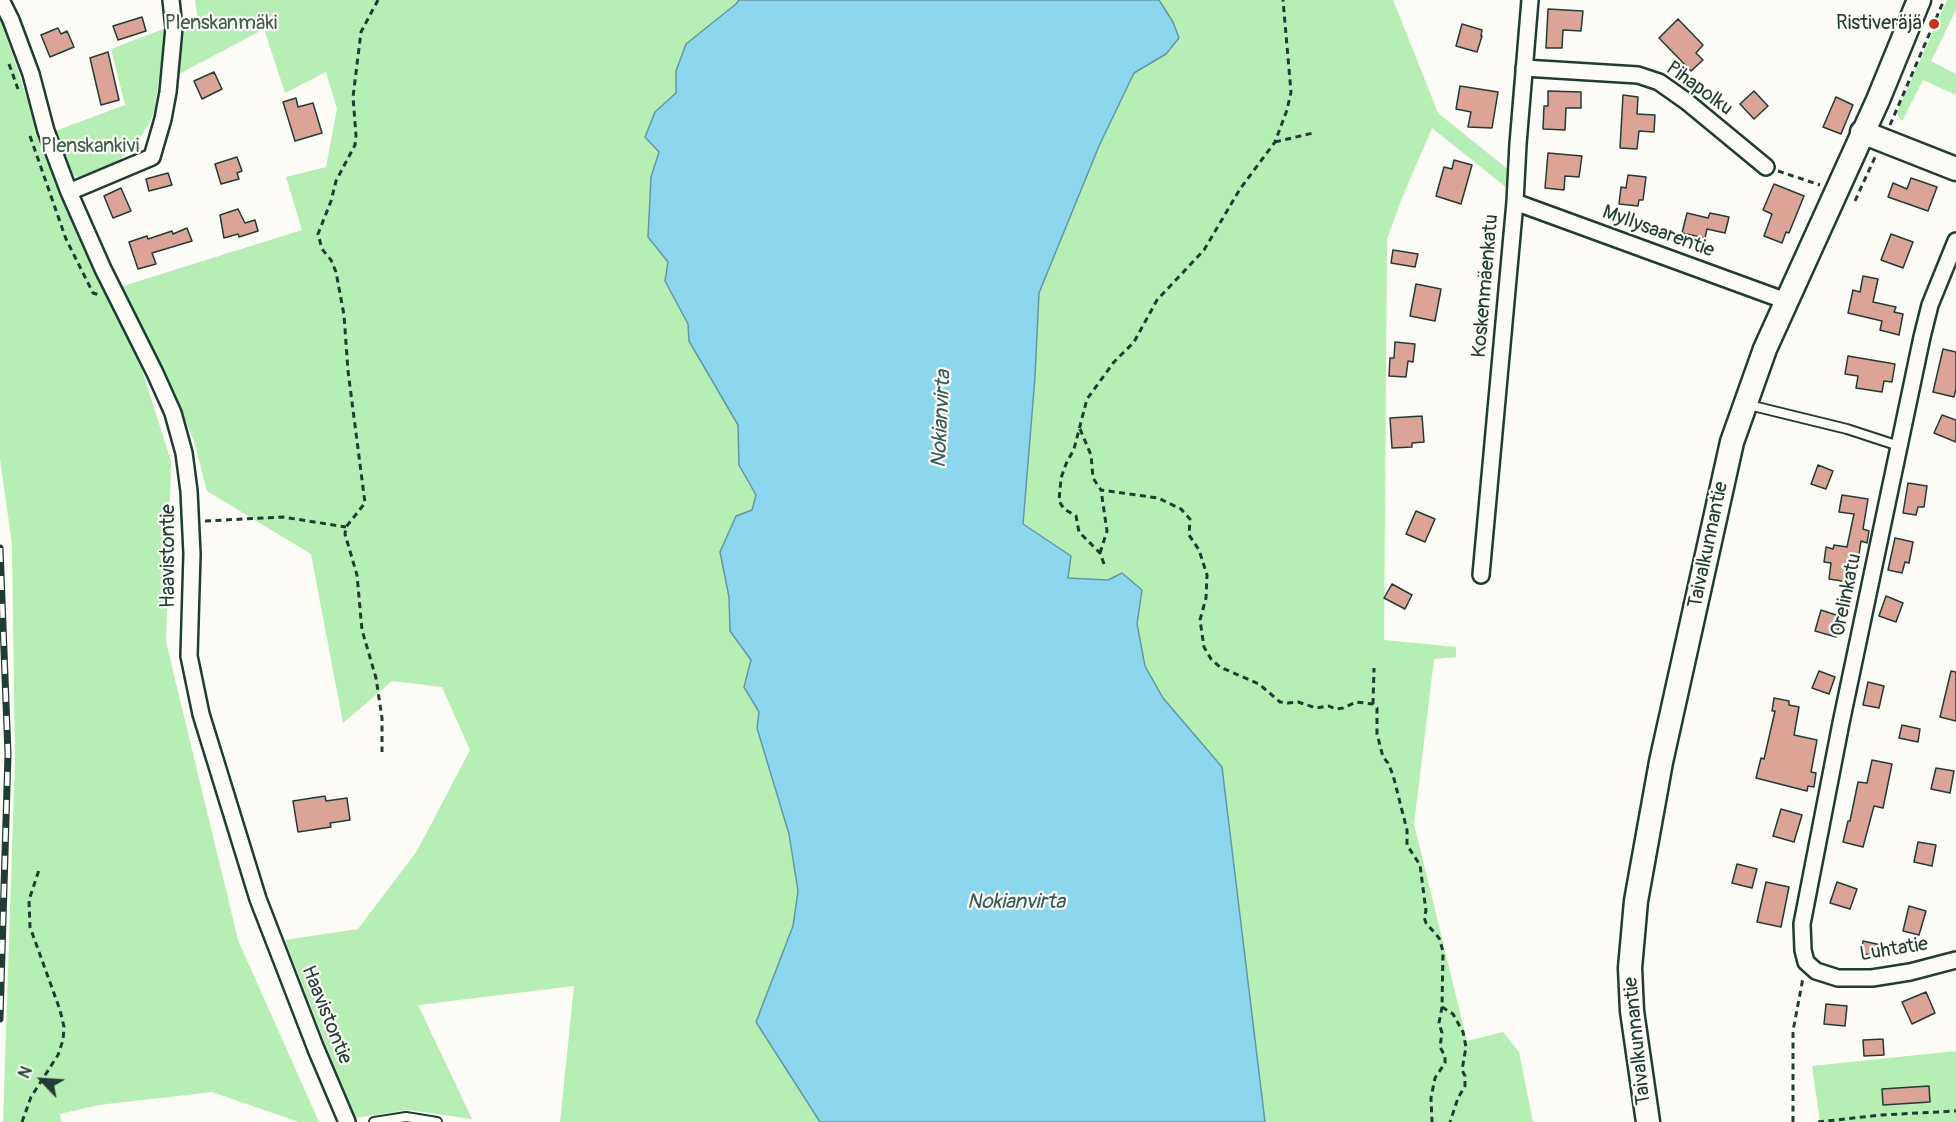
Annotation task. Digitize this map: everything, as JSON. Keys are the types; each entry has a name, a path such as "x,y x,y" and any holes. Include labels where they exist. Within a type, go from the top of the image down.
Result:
{"street":[{"name":"Haavistontie","path":"1,0 31,74 46,131 69,192 103,269 173,413 184,453 192,521 189,656 201,714 258,899 347,1122"},
{"path":"69,192 152,157 168,92 174,28 171,0"},
{"name":"Koskenmäenkatu","path":"1481,575 1515,202 1530,0"},
{"name":"Taivalkunnantie","path":"1648,1122 1632,1011 1630,968 1636,901 1663,751 1729,453 1744,404 1765,349 1878,100 1919,0"},
{"name":"Pihapolku","path":"1524,68 1638,75 1659,82 1686,101 1766,167"},
{"path":"1862,132 1956,169"},
{"name":"Myllysaarentie","path":"1515,202 1786,302"},
{"name":"Orelinkatu","path":"1806,962 1802,924 1841,723 1930,305 1956,241"},
{"name":"Luhtatie","path":"1806,962 1816,971 1838,978 1872,978 1910,972 1956,960"}],"lane":[{"path":"1744,404 1847,429 1899,446"},
{"path":"374,1122 406,1117 436,1122"}],"path":[{"path":"378,0 360,32 353,97 355,145 336,181 318,234 322,249 332,260 336,272 344,315 348,371 365,503 346,527 345,534 357,575 362,630 376,678 382,718 382,752"},
{"path":"1104,564 1100,553 1079,532 1076,516 1064,509 1059,501 1065,464 1074,449 1088,399 1114,362 1134,342 1157,300 1204,250 1240,189 1275,142 1291,92 1282,0"},
{"path":"1275,142 1313,133"},
{"path":"1766,167 1822,185"},
{"path":"1080,429 1091,455 1093,478 1101,490 1107,531 1100,553"},
{"path":"1101,490 1158,498 1181,510 1190,519 1189,535 1199,550 1207,575 1206,598 1200,620 1204,647 1211,659 1220,667 1259,684 1280,702 1298,702 1316,708 1329,706 1335,709 1356,702 1373,704 1377,708 1377,734 1383,757 1393,775 1407,830 1407,845 1419,865 1426,910 1424,917 1426,923 1439,938 1443,951 1442,1007 1439,1023 1442,1033 1440,1047 1445,1056 1445,1063 1435,1078 1431,1098 1432,1122"},
{"path":"192,521 283,517 346,527"},
{"path":"1373,704 1374,668"},
{"path":"22,1122 31,1097 58,1055 64,1027 30,927 29,900 39,870"},
{"path":"1793,1122 1793,1031 1806,962"},
{"path":"1442,1007 1453,1014 1463,1032 1466,1047 1462,1070 1465,1076 1465,1086 1458,1098 1450,1122"},
{"path":"1818,1122 1881,1115 1956,1111"}],"green space":[{"name":"Plenskanmäki","path":"195,0 739,0 676,71 676,93 655,112 660,152 651,177 668,262 665,281 688,324 689,341 738,425 739,465 756,495 752,510 720,552 729,597 730,631 751,660 744,687 759,712 757,728 789,835 798,891 793,926 756,1022 820,1122 560,1122 574,986 418,1005 472,1119 408,1110 354,1118 285,940 358,929 417,851 470,750 442,687 392,681 343,723 311,554 207,491 194,441 168,379 123,286 302,230 286,177 326,167 337,109 326,72 285,93 264,29 179,74 185,24 197,15"},
{"path":"1159,0 1393,0 1438,113 1509,170 1507,188 1432,128 1387,239 1384,640 1456,647 1456,657 1434,659 1414,824 1467,1041 1503,1032 1519,1052 1533,1122 1262,1122 1222,767 1163,698 1145,666 1137,624 1142,590 1122,573 1108,580 1067,578 1023,524 1035,377 1039,293 1099,146 1134,73 1166,54 1173,22"},
{"path":"1947,0 1956,0 1956,10 1931,61 1956,74 1956,95 1923,80 1902,121 1897,112"},
{"path":"0,17 47,159 74,228 142,370 171,461 166,642 238,940 319,1122 299,1122 212,1092 99,1105 60,1114 61,1122 3,1122 15,759 12,544 0,459"},
{"name":"Plenskankivi","path":"166,28 155,107 151,120 137,143 117,162 96,175 80,178 69,173 55,131 125,105 111,49"},
{"path":"1956,1051 1956,1122 1820,1122 1812,1066"}],"water":[{"name":"Nokianvirta","path":"739,0 1159,0 1173,22 1179,38 1166,54 1134,73 1099,146 1039,293 1035,377 1023,524 1071,556 1068,578 1108,580 1122,573 1142,590 1137,624 1145,666 1163,698 1222,767 1265,1122 820,1122 756,1022 793,926 798,891 789,834 757,728 759,712 744,687 751,660 730,631 729,597 720,552 736,516 752,510 756,495 739,465 738,425 689,341 688,324 665,281 668,262 648,237 651,177 659,152 645,137 655,112 676,93 676,71 686,44"}],"building":[{"path":"1548,9 1583,11 1581,31 1563,30 1562,48 1546,48"},
{"path":"142,17 146,31 118,40 113,26"},
{"path":"1678,19 1703,45 1696,53 1703,60 1691,71 1659,38"},
{"path":"1462,24 1482,30 1477,52 1456,46"},
{"path":"58,28 61,34 67,31 74,47 50,57 41,35"},
{"path":"108,52 119,100 101,105 90,58"},
{"path":"214,72 222,89 202,99 194,81"},
{"path":"1460,86 1498,92 1492,128 1468,127 1471,112 1456,109"},
{"path":"1548,91 1581,92 1581,108 1566,108 1565,130 1543,129 1544,106 1548,106"},
{"path":"1754,91 1768,106 1754,119 1740,104"},
{"path":"1623,95 1638,97 1637,114 1655,115 1654,132 1639,131 1637,149 1620,148"},
{"path":"1836,97 1853,105 1841,134 1823,127"},
{"path":"296,98 298,107 313,103 322,133 295,141 283,102"},
{"path":"1548,153 1582,156 1579,177 1565,176 1564,190 1545,188"},
{"path":"237,157 242,171 237,173 239,179 221,184 215,164"},
{"path":"1454,160 1472,165 1461,204 1436,196 1444,167 1452,169"},
{"path":"168,173 172,185 149,191 146,179"},
{"path":"1628,175 1646,177 1643,200 1639,200 1638,206 1619,204 1621,187 1626,188"},
{"path":"1911,178 1937,187 1928,211 1888,197 1893,183 1907,189"},
{"path":"1774,184 1804,196 1789,233 1786,232 1782,243 1764,236 1772,214 1763,210"},
{"path":"121,188 131,211 113,218 104,196"},
{"path":"238,209 245,223 255,220 258,231 239,237 238,234 224,238 220,215"},
{"path":"1687,213 1708,218 1710,213 1729,217 1725,233 1707,229 1705,238 1682,233"},
{"path":"187,228 192,241 152,253 156,264 138,269 129,242 147,236 148,239 172,231 173,234"},
{"path":"1891,234 1913,242 1903,268 1881,260"},
{"path":"1393,250 1418,254 1415,267 1391,263"},
{"path":"1863,276 1878,279 1873,302 1896,307 1894,312 1903,314 1899,335 1880,330 1882,321 1848,313 1853,290 1860,292"},
{"path":"1416,284 1441,289 1435,321 1410,316"},
{"path":"1395,342 1415,344 1413,362 1408,361 1406,377 1389,376 1390,358 1394,358"},
{"path":"1943,349 1956,352 1954,397 1933,392"},
{"path":"1848,356 1895,364 1892,382 1884,381 1882,392 1856,388 1858,376 1845,374"},
{"path":"1942,415 1956,420 1956,442 1934,433"},
{"path":"1422,416 1424,442 1412,443 1412,447 1392,448 1390,418"},
{"path":"1818,465 1833,471 1826,489 1811,484"},
{"path":"1908,483 1927,486 1924,507 1918,507 1916,515 1903,513"},
{"path":"1842,495 1868,499 1863,529 1869,531 1867,543 1861,541 1856,574 1850,573 1848,582 1829,579 1831,563 1824,562 1826,547 1833,549 1834,545 1847,547 1854,514 1839,512"},
{"path":"1416,511 1435,519 1425,542 1406,534"},
{"path":"1895,538 1913,542 1909,563 1905,562 1902,573 1888,570"},
{"path":"1392,584 1412,595 1405,609 1384,598"},
{"path":"1886,596 1903,603 1896,622 1879,616"},
{"path":"1821,610 1842,617 1836,637 1815,631"},
{"path":"1819,671 1835,677 1829,694 1812,688"},
{"path":"1951,671 1956,672 1956,721 1940,717"},
{"path":"1868,682 1884,686 1879,708 1863,705"},
{"path":"1774,698 1789,701 1789,705 1799,707 1794,735 1817,740 1811,772 1816,773 1814,787 1808,786 1807,791 1756,778 1761,758 1764,759 1775,711 1772,711"},
{"path":"1902,725 1920,729 1918,742 1899,738"},
{"path":"1872,760 1892,764 1883,808 1874,806 1863,847 1843,842 1858,782 1867,783"},
{"path":"1936,768 1954,771 1950,793 1931,789"},
{"path":"325,796 326,801 347,798 350,820 330,823 331,827 298,832 293,801"},
{"path":"1781,809 1802,815 1794,842 1773,836"},
{"path":"1918,842 1936,845 1932,866 1914,862"},
{"path":"1737,864 1757,869 1752,888 1732,883"},
{"path":"1766,882 1789,887 1781,927 1757,922"},
{"path":"1837,882 1857,889 1850,909 1830,903"},
{"path":"1909,906 1926,911 1919,935 1903,931"},
{"path":"1863,941 1881,945 1878,957 1861,953"},
{"path":"1926,992 1935,1013 1912,1024 1902,1002"},
{"path":"1826,1004 1847,1006 1845,1026 1824,1024"},
{"path":"1883,1039 1884,1055 1864,1056 1863,1040"},
{"path":"1929,1086 1930,1102 1883,1105 1882,1089"}],"railway":[{"path":"0,548 8,754 0,1019"}],"place":[{"name":"Ristiveräjä","path":"1934,24"}]}
